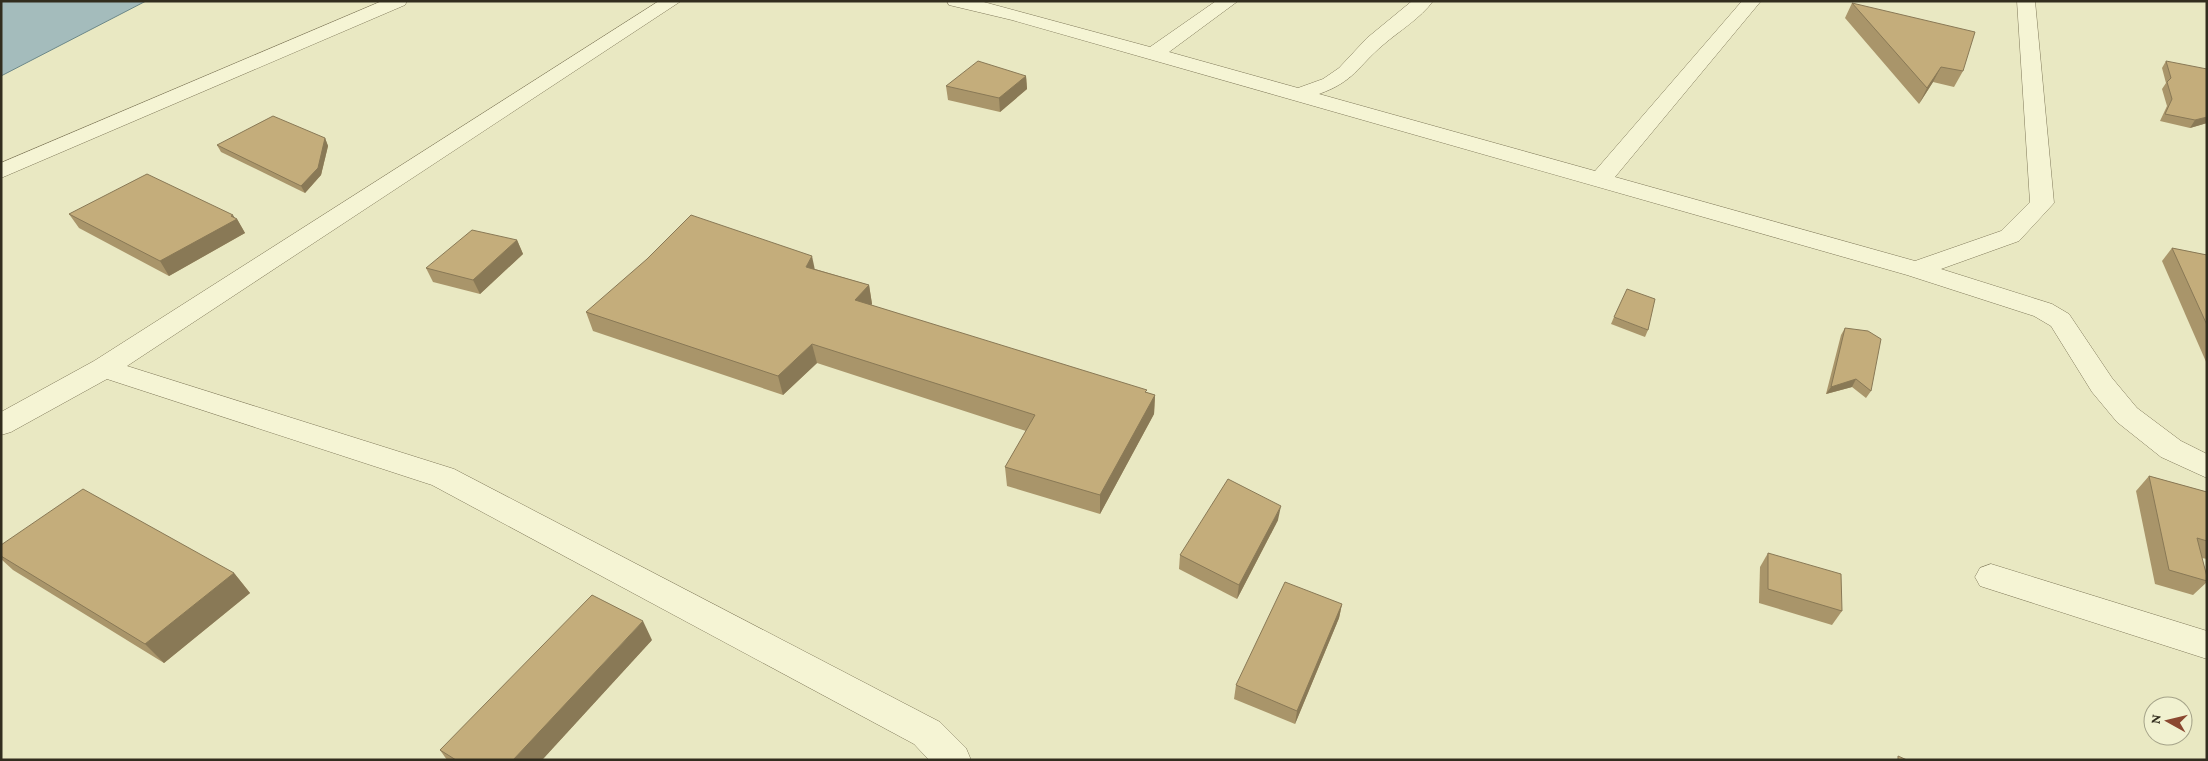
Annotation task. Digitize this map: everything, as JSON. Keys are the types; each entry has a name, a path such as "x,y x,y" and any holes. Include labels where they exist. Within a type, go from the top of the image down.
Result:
{"street":[{"path":"1,171 398,1"},
{"path":"1,425 104,368 672,1"},
{"path":"956,1 1018,16 1916,269 2042,310 2060,320 2102,385 2127,415 2171,450 2207,467"},
{"path":"1018,16 1041,1"},
{"path":"1153,54 1229,1"},
{"path":"1299,95 1330,83 1346,72 1374,42 1424,1"},
{"path":"1600,180 1752,1"},
{"path":"1916,269 2010,236 2042,203 2026,1"},
{"path":"104,368 443,477 927,733 953,760"},
{"path":"1991,577 2207,645"}],"water":[{"path":"1,1 146,1 1,76"}],"building":[{"path":"1852,3 1975,32 1963,71 1941,67 1927,88"},
{"path":"978,61 1026,76 999,98 946,86"},
{"path":"2166,61 2207,69 2207,117 2195,120 2165,114 2172,99 2167,82 2171,78"},
{"path":"273,116 325,138 318,168 301,186 217,145"},
{"path":"147,174 233,215 231,216 237,219 160,261 69,214"},
{"path":"691,215 812,256 806,267 869,285 855,300 1147,390 1145,392 1155,395 1100,495 1005,467 1035,415 812,344 778,376 586,312 647,259"},
{"path":"472,230 517,240 473,280 426,268"},
{"path":"2172,248 2207,255 2207,325"},
{"path":"1627,289 1655,299 1648,330 1614,317"},
{"path":"1845,328 1868,331 1881,339 1871,391 1856,379 1831,387"},
{"path":"2149,476 2207,492 2207,541 2197,538 2207,581 2169,570"},
{"path":"1228,479 1281,506 1239,585 1180,555"},
{"path":"83,489 234,573 145,644 1,556 1,545"},
{"path":"1768,553 1841,574 1842,611 1768,589"},
{"path":"1285,582 1342,604 1297,711 1236,685"},
{"path":"592,595 643,621 513,760 456,760 440,750"},
{"path":"1898,756 1907,760 1898,760"}]}
